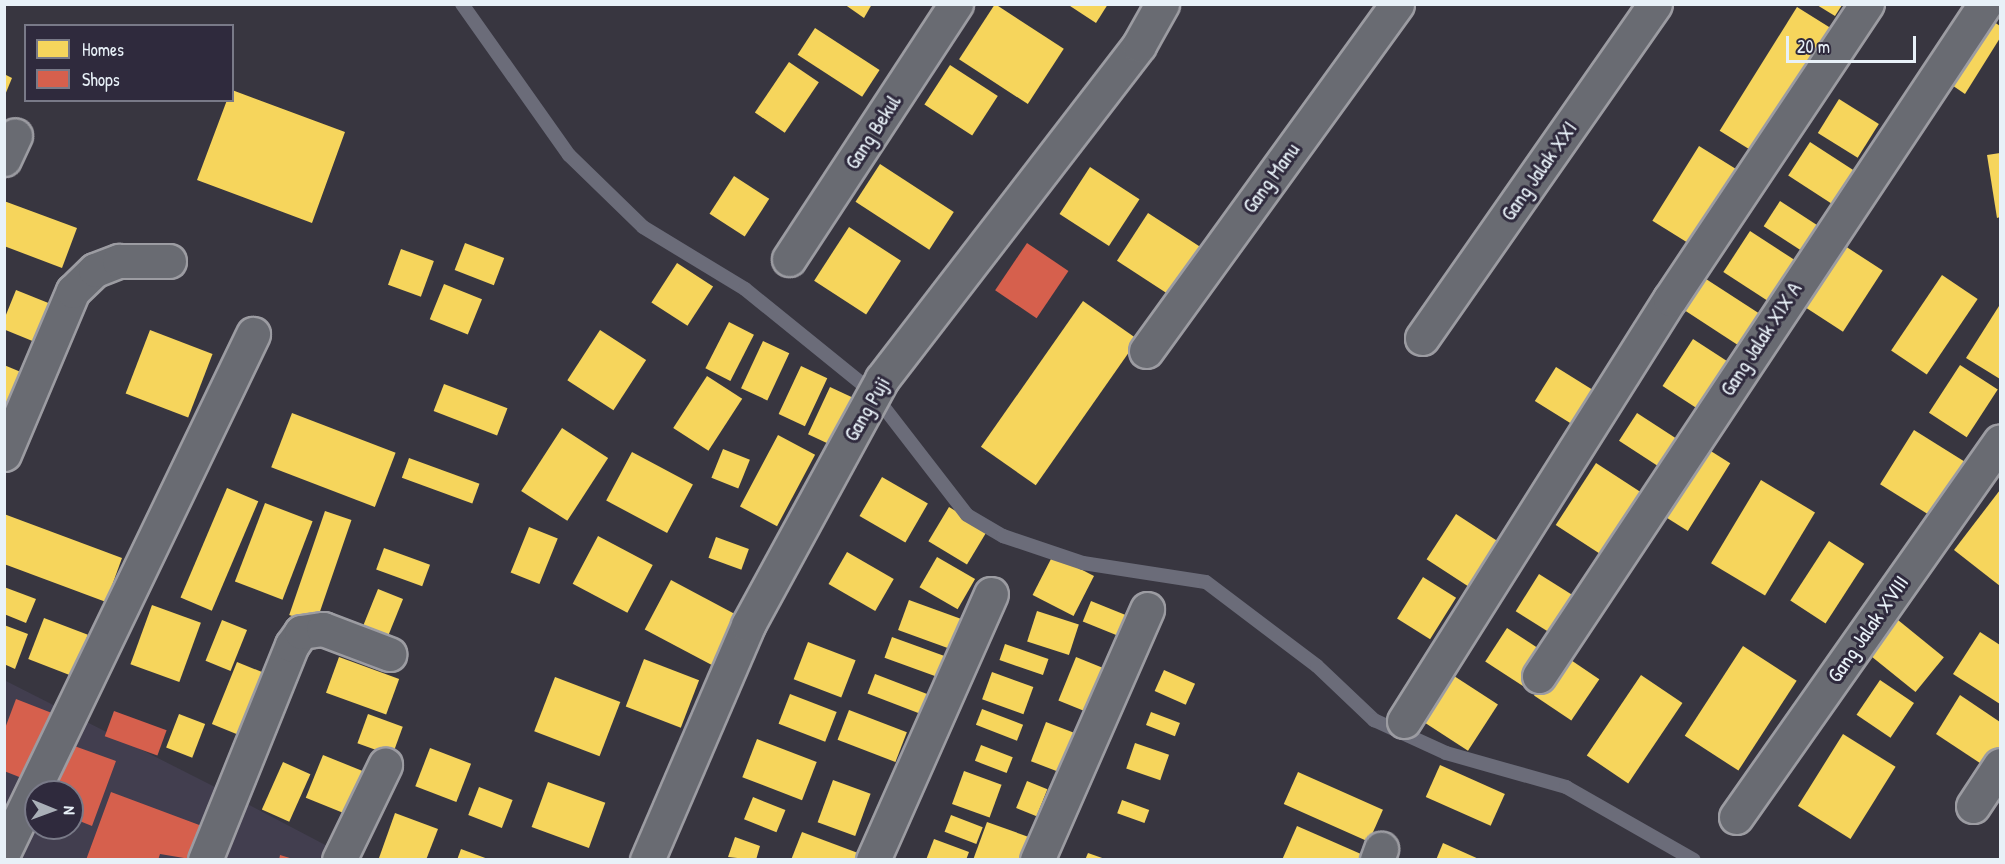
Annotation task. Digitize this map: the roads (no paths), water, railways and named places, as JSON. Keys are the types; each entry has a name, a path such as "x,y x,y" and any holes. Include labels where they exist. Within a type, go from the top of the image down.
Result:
{"street":[{"name":"Gang Bekul","path":"789,259 956,4"},
{"name":"Gang Puji","path":"647,860 748,625 882,379 1139,45 1162,4"},
{"name":"Gang Manu","path":"1146,351 1397,4"},
{"name":"Gang Jalak XXI","path":"1422,338 1655,4"},
{"path":"1404,721 1670,299 1867,4"},
{"name":"Gang Jalak XIX A","path":"1539,676 1985,4"},
{"path":"4,454 73,291 95,270 119,261 169,261"},
{"path":"4,851 253,334"},
{"name":"Gang Jalak XVIII","path":"1736,817 2001,441"},
{"path":"873,860 991,594"},
{"path":"1037,860 1148,609"},
{"path":"205,860 292,645 301,632 323,629 389,654"},
{"path":"339,860 385,765"},
{"path":"1973,806 2001,765"}],"waterway":[{"path":"462,4 569,155 643,227 745,289 872,392 967,515 1003,536 1083,563 1206,582 1317,666 1374,720 1446,753 1566,787 1694,860"}]}
